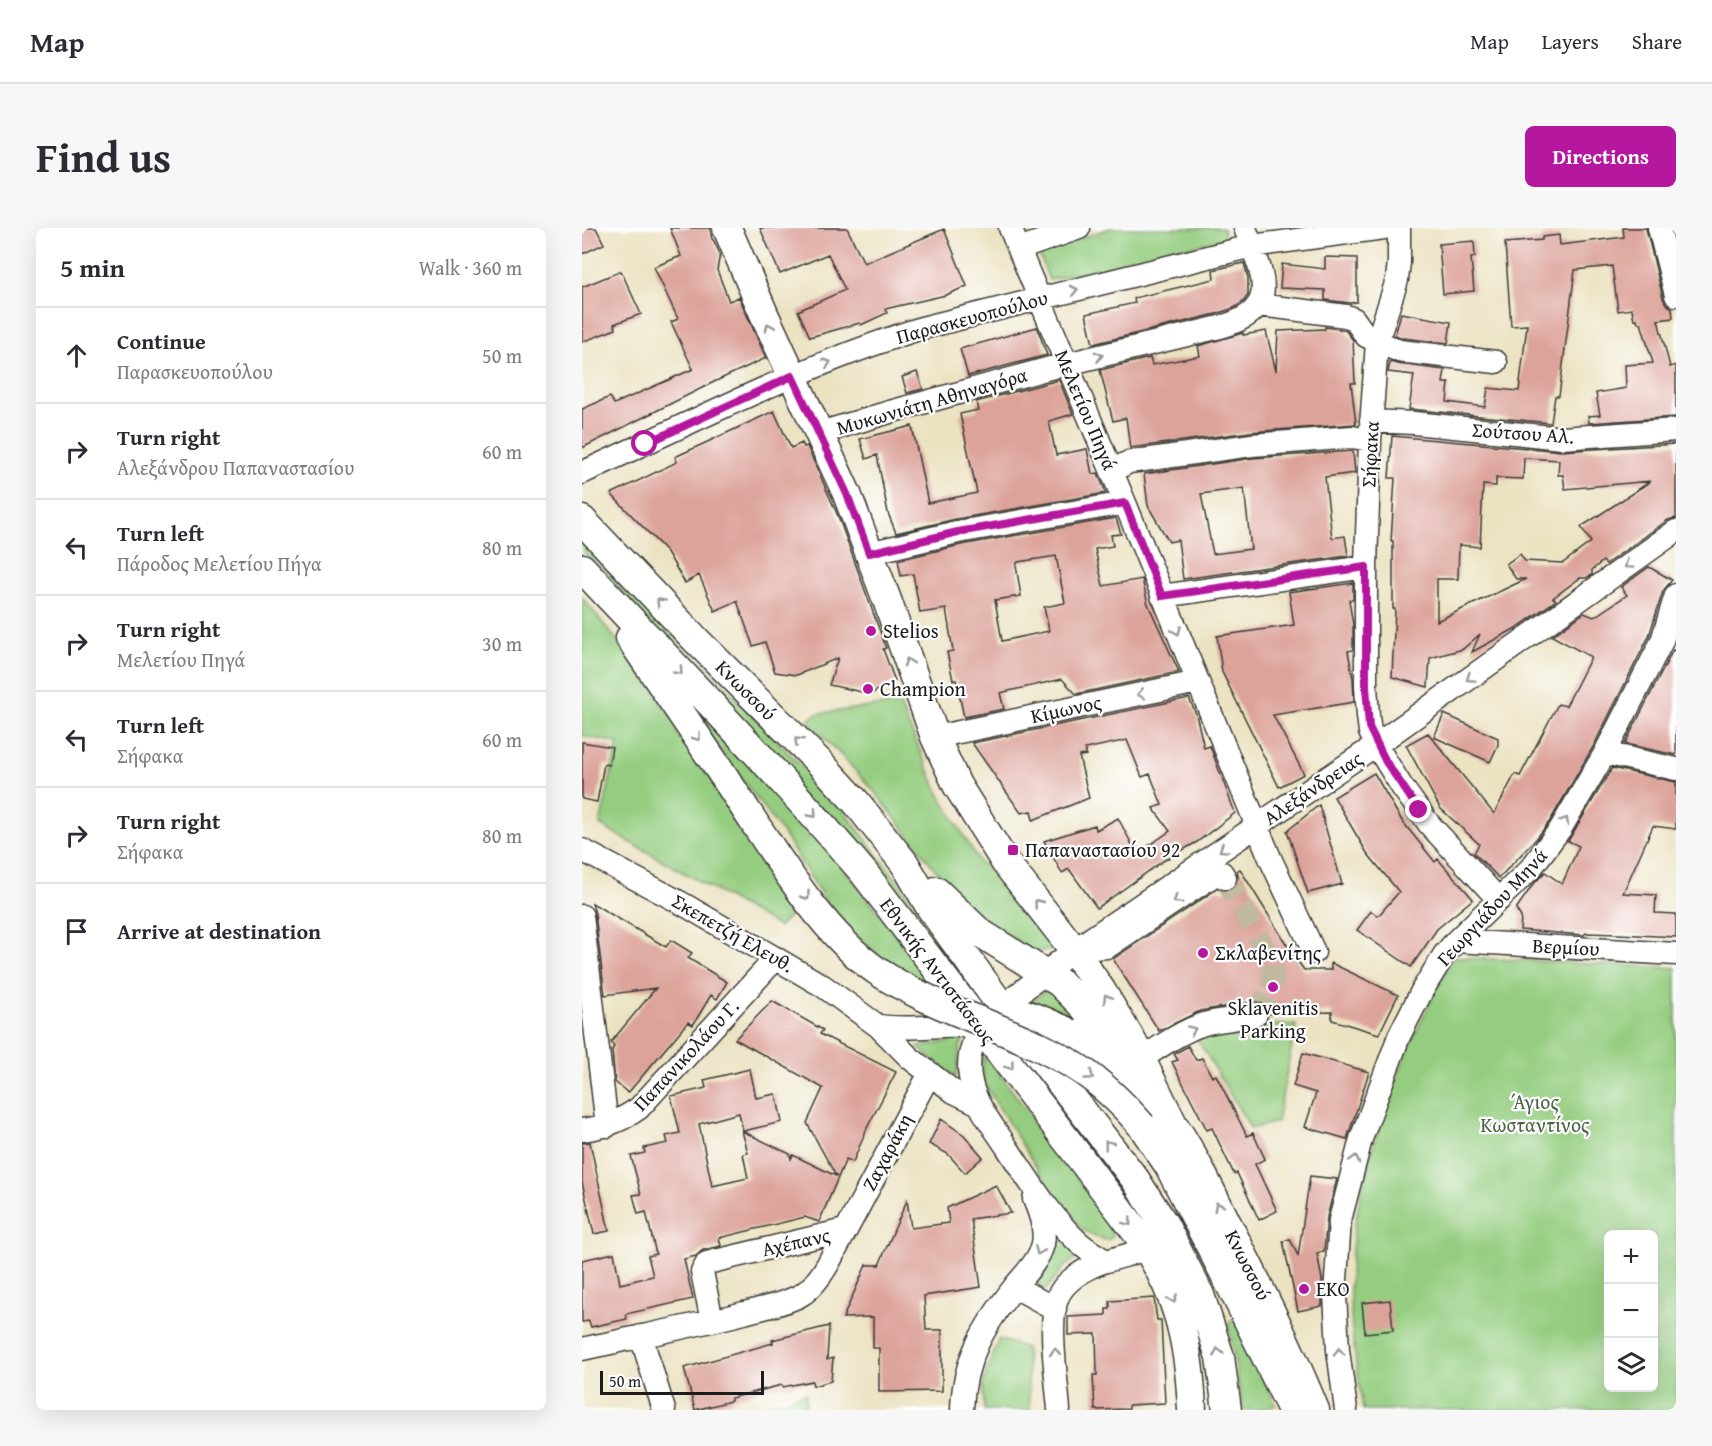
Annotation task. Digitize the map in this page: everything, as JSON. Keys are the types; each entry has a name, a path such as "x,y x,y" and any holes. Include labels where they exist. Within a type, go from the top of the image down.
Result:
{"main road":[{"name":"Κνωσσού","path":"727,228 847,494 934,737 957,785 986,834 1074,950 1118,1016 1142,1072 1173,1124 1251,1270 1315,1410"},
{"name":"Κνωσσού","path":"582,520 697,641 821,764 856,802 905,864"},
{"path":"589,576 657,680 812,904 845,942 868,963 921,995 1030,1042 1064,1060 1103,1087 1130,1111 1163,1155 1289,1404"},
{"name":"Εθνικής Αντιστάσεως","path":"589,576 817,818 864,873 1146,1247 1168,1286 1180,1316 1187,1352 1192,1410"},
{"path":"905,864 979,932 1060,983 1084,1007 1122,1056 1142,1072"},
{"name":"Εθνικής Αντιστάσεως","path":"905,864 930,907 1002,1007 1135,1179 1164,1224 1193,1280 1211,1324 1220,1357 1227,1410"},
{"path":"1002,1007 1029,1014 1072,1033 1114,1061 1142,1072"}],"street":[{"name":"Μελετίου Πηγά","path":"1010,228 1112,471 1256,826 1314,952"},
{"path":"1019,249 1079,228"},
{"name":"Παρασκευοπούλου","path":"582,473 792,376 921,328 1039,298 1249,237 1377,228"},
{"name":"Σήφακα","path":"1399,228 1399,262 1396,280 1377,342 1370,430 1366,567 1366,701 1369,727 1392,773 1429,824 1499,900"},
{"path":"1659,228 1676,295"},
{"path":"1249,237 1261,268 1262,292 1259,305 1346,316 1354,319 1366,336 1391,349 1496,362"},
{"name":"Μυκωνιάτη Αθηναγόρα","path":"820,434 893,411 1066,364 1236,323 1250,316 1259,305"},
{"name":"Σούτσου Αλ.","path":"1112,471 1129,462 1252,445 1352,436 1370,430 1414,423 1562,438 1676,430"},
{"path":"869,553 958,532 1125,503"},
{"name":"Αλεξάνδρειας","path":"981,1026 1074,950 1376,745 1676,531"},
{"path":"1162,596 1366,567"},
{"name":"Γεωργιάδου Μηνά","path":"1346,1410 1338,1350 1335,1294 1339,1229 1345,1195 1361,1139 1403,1027 1423,989 1456,941 1531,868 1548,847 1669,643 1676,595"},
{"name":"Κίμωνος","path":"934,737 1198,682"},
{"path":"1605,753 1676,770"},
{"name":"Σκεπετζή Ελευθ.","path":"582,850 653,887 823,986 878,1026 910,1058 954,1092 979,1104"},
{"path":"1074,950 1107,947 1217,873 1222,873 1225,878"},
{"path":"582,916 607,1126"},
{"name":"Βερμίου","path":"1456,941 1676,954"},
{"name":"Παπανικολάου Γ.","path":"582,1130 621,1121 639,1108 776,958"},
{"path":"1142,1072 1183,1033 1202,1025 1256,1014"},
{"path":"878,1026 907,1029 956,1025 981,1026 972,1048 969,1071 979,1104 1063,1228 1087,1250 1106,1261"},
{"name":"Ζαχαράκη","path":"845,1230 930,1073"},
{"path":"962,1410 966,1372 972,1352 994,1315 1034,1263 1043,1242 1041,1218 1025,1175"},
{"path":"1059,1410 1054,1338 1055,1309 1060,1293 1082,1272 1156,1241 1164,1224"},
{"name":"Αχέπανς","path":"582,1349 712,1321 802,1295 817,1281 845,1230"},
{"name":"Αχέπανς","path":"712,1321 702,1272 707,1263 845,1230"},
{"path":"1015,1287 1055,1309"},
{"path":"641,1336 664,1410"}],"green space":[{"path":"1110,228 1223,228 1225,239 1049,280 1039,253"},
{"path":"582,535 844,811 935,930 986,1004 981,1006 603,570 582,551"},
{"path":"582,597 635,663 800,905 779,927 600,825 618,743 582,736"},
{"path":"677,685 844,869 905,947 933,988 895,968 851,931 827,903 784,835 707,732"},
{"path":"899,703 939,794 980,863 996,875 1011,882 1056,944 1053,950 1034,952 982,918 948,886 875,792 806,721 816,714"},
{"name":"Άγιος Κωσταντίνος","path":"1454,957 1676,968 1676,1410 1363,1410 1350,1303 1352,1246 1369,1160 1382,1117 1415,1034"},
{"path":"1050,987 1099,1039 1060,1012 1031,1003"},
{"path":"1251,1025 1296,1025 1277,1122 1251,1129 1196,1037"},
{"path":"963,1039 956,1077 917,1047"},
{"path":"986,1056 1109,1220 1113,1230 1112,1237 1108,1240 1082,1230 1039,1172 983,1082 982,1065"},
{"path":"1055,1232 1079,1256 1063,1268 1046,1290 1037,1285 1052,1256"},
{"path":"1235,1320 1276,1405 1257,1410 1243,1410 1228,1322"},
{"path":"999,1339 1026,1348 1030,1410 984,1410 983,1382"},
{"path":"806,1393 806,1410 753,1410"}],"building":[{"path":"582,228 596,228 604,244 582,254"},
{"path":"670,228 710,228 712,239 720,254 717,270 729,301 739,297 766,358 582,448 582,409 610,397 614,404 693,369 671,322 678,319 654,267 681,256"},
{"path":"760,228 847,228 864,263 944,229 967,286 946,295 885,309 887,313 861,325 860,323 810,337 798,311 845,290 828,254 780,274"},
{"path":"1623,228 1646,228 1663,298 1672,308 1673,318 1658,320 1670,367 1676,365 1676,417 1589,423 1588,416 1600,415 1596,393 1626,388 1625,365 1653,363 1641,323 1638,323 1637,319 1634,320 1632,309 1618,311 1612,266 1575,270 1559,396 1555,396 1551,423 1409,409 1414,375 1388,372 1390,362 1445,370 1443,383 1449,383 1447,402 1485,407 1488,388 1519,391 1527,325 1511,326 1505,243 1542,240 1542,237 1559,235 1560,245 1624,237"},
{"path":"1474,241 1475,257 1471,258 1474,291 1443,294 1439,244"},
{"path":"1325,257 1357,258 1357,302 1325,300 1325,290 1280,288 1282,264 1325,269"},
{"path":"1244,263 1248,278 1248,295 1234,308 1093,344 1086,314 1135,303 1134,298 1214,279 1213,270"},
{"path":"621,271 641,314 614,324 616,329 582,342 582,287"},
{"path":"1401,313 1451,322 1448,343 1395,335"},
{"path":"1037,327 1047,355 968,376 960,349"},
{"path":"1325,327 1345,330 1353,340 1355,383 1351,383 1356,424 1250,432 1130,448 1126,418 1113,421 1100,370 1150,358 1152,365 1200,356 1198,346 1243,333 1243,335 1266,331 1276,371 1278,331 1325,329"},
{"path":"917,372 923,389 907,393 902,377"},
{"path":"1059,380 1073,414 1049,421 1056,455 1087,449 1092,474 1098,473 1106,493 956,519 896,533 888,513 877,455 866,459 860,439 912,426 928,503 977,493 960,414 978,410 976,402"},
{"path":"774,411 791,448 802,443 804,447 807,446 838,516 886,648 883,649 895,681 871,694 829,685 838,658 797,675 775,672 765,642 753,646 737,601 715,611 699,575 685,583 667,552 611,494 677,462 675,457"},
{"path":"1392,436 1561,451 1676,444 1676,518 1668,520 1606,564 1603,561 1592,570 1592,575 1580,578 1553,598 1556,600 1518,627 1472,652 1480,634 1463,649 1430,658 1428,687 1392,677 1395,609 1393,609 1393,541 1391,541 1395,478 1389,478","holes":["1524,458 1559,460 1558,475 1563,475 1565,489 1651,481 1581,527 1591,542 1563,563 1525,561 1520,554 1506,564 1516,579 1526,579 1437,621 1437,579 1458,579 1459,545 1480,547 1483,485 1496,486 1496,478 1523,479"]},
{"path":"1353,451 1355,473 1325,477 1332,538 1345,536 1348,556 1183,579 1178,540 1169,542 1148,506 1144,474 1253,458","holes":["1244,488 1251,549 1213,554 1201,494"]},
{"path":"1116,518 1121,534 1111,535 1113,546 1095,549 1103,586 1142,579 1148,604 1179,672 1076,694 1062,679 1000,693 1004,709 964,717 947,652 953,651 946,609 920,613 913,574 901,576 898,560 961,545","holes":["1056,556 1065,603 1044,607 1049,631 1002,641 995,600 1021,596 1016,565 1018,562"]},
{"path":"1649,567 1672,580 1663,591 1649,636 1593,747 1550,821 1499,878 1474,853 1479,844 1440,808 1406,745 1428,733 1494,814 1515,774 1520,776 1558,704 1566,706 1591,657 1552,636 1584,613 1594,617 1627,595 1621,587"},
{"path":"1353,583 1353,600 1349,600 1353,625 1353,650 1348,651 1354,702 1273,715 1304,774 1279,787 1222,672 1217,636 1294,625 1289,592"},
{"path":"1673,650 1676,651 1676,755 1625,744"},
{"path":"1189,698 1196,714 1204,748 1210,746 1235,813 1197,842 1163,861 1097,908 1069,869 1062,873 1044,841 1095,825 1096,830 1118,818 1137,854 1170,831 1153,808 1162,805 1150,774 1142,777 1127,740 1085,749 1086,755 1079,756 1089,798 1033,820 1031,811 1021,813 972,743"},
{"path":"1444,714 1498,738 1498,745 1490,762 1434,737"},
{"path":"582,742 612,747 609,765 604,764 597,802 582,799"},
{"path":"1612,768 1676,782 1676,829 1653,826 1623,893 1656,895 1655,913 1676,914 1676,937 1586,933 1584,935 1520,930 1521,917 1516,909 1545,872 1562,884 1579,846 1568,841"},
{"path":"1374,773 1402,821 1435,862 1438,859 1473,899 1437,929 1411,967 1357,930 1371,911 1378,916 1399,892 1367,853 1334,797"},
{"path":"1319,805 1342,884 1308,893 1287,831"},
{"name":"Σκλαβενίτης","path":"1240,869 1304,970 1331,970 1331,963 1398,995 1379,1034 1332,1020 1332,1012 1269,1014 1266,1005 1258,1001 1200,1011 1159,1031 1113,959 1217,889 1225,891 1232,889 1237,884 1237,871"},
{"path":"592,903 666,947 671,940 692,953 688,958 727,982 717,999 711,995 693,1025 688,1022 628,1093 615,1082 612,1050 614,1047 611,1042 656,988 605,995"},
{"path":"772,1001 823,1030 820,1034 896,1072 867,1128 853,1162 846,1159 819,1222 805,1217 719,1238 721,1246 703,1250 696,1256 684,1259 693,1299 626,1314 627,1319 591,1327 589,1321 582,1322 582,1260 614,1253 620,1284 653,1276 648,1256 656,1254 646,1212 638,1214 633,1195 641,1194 631,1156 645,1153 644,1148 668,1143 666,1136 680,1133 671,1096 706,1088 704,1080 750,1069 756,1098 776,1094 782,1122 743,1131 739,1113 699,1124 712,1186 748,1178 743,1154 748,1153 742,1131 790,1154 791,1159 793,1155 836,1176 807,1123 823,1088 735,1039"},
{"path":"1188,1046 1196,1060 1202,1058 1212,1077 1216,1075 1247,1136 1253,1133 1265,1159 1255,1164 1277,1211 1259,1220 1237,1173 1234,1174 1212,1128 1207,1130 1172,1062 1178,1060 1174,1054"},
{"path":"1303,1053 1369,1072 1347,1139 1305,1127 1316,1093 1293,1086"},
{"path":"941,1119 964,1135 983,1157 965,1173 948,1154 929,1144"},
{"path":"590,1142 609,1231 594,1234 582,1182 582,1143"},
{"path":"1310,1176 1337,1179 1327,1217 1324,1251 1317,1253 1322,1280 1322,1306 1298,1311 1283,1241 1290,1239 1298,1256"},
{"path":"996,1185 1011,1213 971,1219 981,1287 924,1296 926,1330 942,1330 942,1391 879,1392 879,1348 873,1348 873,1317 843,1318 866,1265 879,1265 907,1200 911,1228 949,1223 947,1208"},
{"path":"1154,1298 1157,1320 1161,1320 1165,1403 1129,1405 1129,1409 1095,1410 1093,1375 1097,1375 1096,1334 1068,1335 1068,1317 1106,1315 1106,1309 1110,1309 1110,1301"},
{"path":"1390,1300 1393,1330 1365,1333 1362,1303"},
{"path":"829,1326 827,1360 833,1358 831,1381 813,1386 812,1381 783,1387 782,1385 695,1410 684,1368 773,1343 772,1340"}],"tunnel":[{"path":"1225,878 1273,963 1273,987 1256,1014"}],"place":[{"name":"Stelios","path":"871,631"},
{"name":"Champion","path":"868,689"},
{"name":"Παπαναστασίου 92","path":"1013,850"},
{"name":"Σκλαβενίτης","path":"1203,953"},
{"name":"Sklavenitis Parking","path":"1273,987"},
{"name":"EKO","path":"1304,1289"}],"route":[{"path":"645,444 792,376 847,494 869,553 958,532 1125,503 1162,596 1366,567 1366,686 1370,732 1392,773 1419,810"}]}
